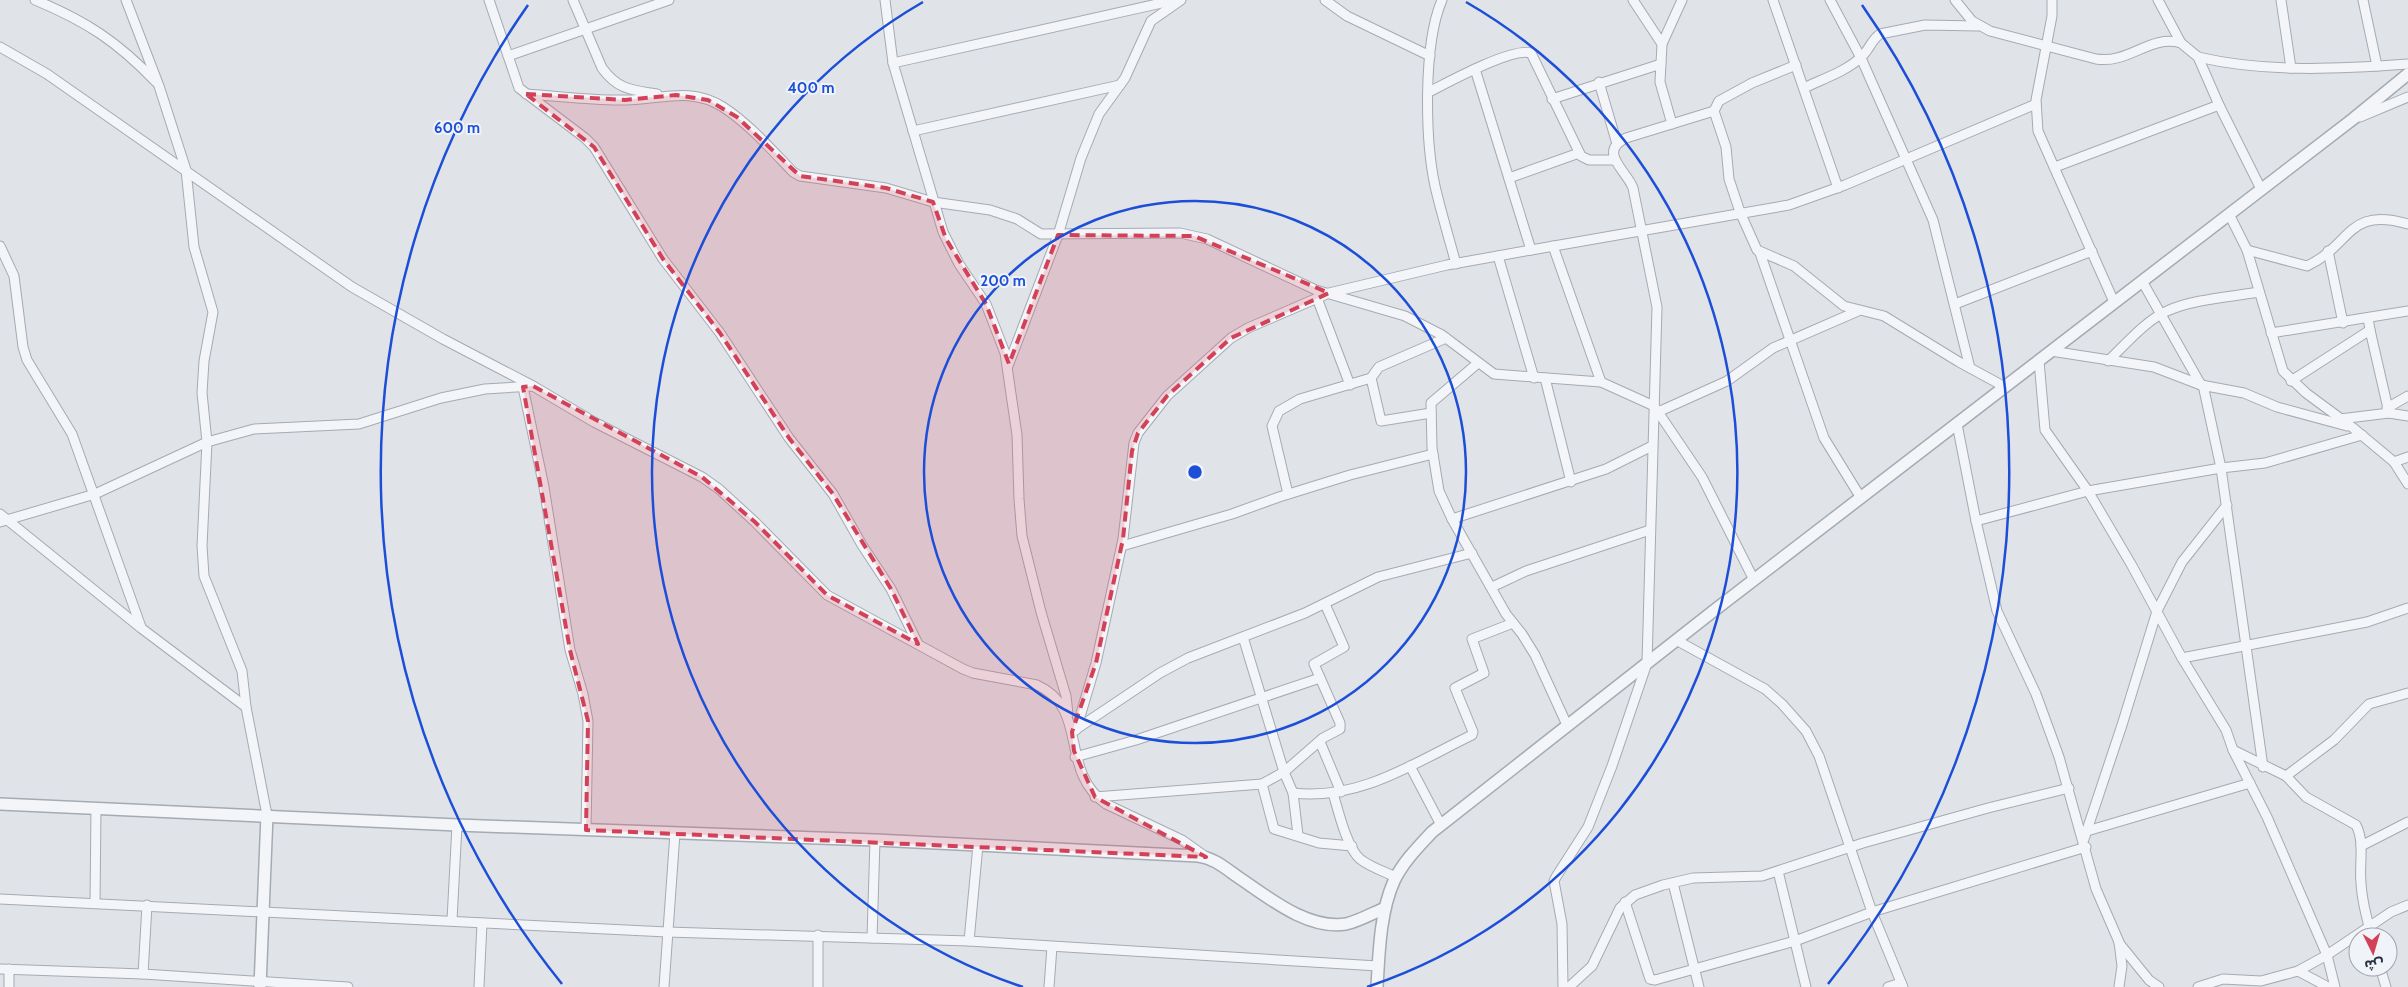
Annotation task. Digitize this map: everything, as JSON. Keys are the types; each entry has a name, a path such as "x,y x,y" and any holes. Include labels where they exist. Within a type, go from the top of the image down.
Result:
{"street":[{"path":"35,0 86,23 128,53 159,86"},
{"path":"126,0 159,86 186,170 194,247 213,312 204,361 202,393 208,442 202,546 204,576 242,671 246,707 267,815 260,984"},
{"path":"489,0 516,80 526,94 585,138 594,148 663,259 720,333 789,438 833,494 862,545 891,589 918,644"},
{"path":"573,0 602,68 617,85 664,95 698,97 722,106 762,140 792,172 800,176 886,188 933,202 1006,214 1041,234 1180,233 1194,236 1222,245 1316,290 1395,311 1446,338 1494,374 1601,382 1656,409 1702,477 1754,580"},
{"path":"508,56 669,0"},
{"path":"885,0 893,63 933,202 946,239 988,309 1005,353 1016,435 1018,499 1022,536 1041,612 1066,696 1069,719"},
{"path":"893,63 1175,0"},
{"path":"1008,369 1058,235 1092,129 1099,114 1120,85 1151,21 1181,0"},
{"path":"1325,0 1347,16 1430,56"},
{"path":"1442,0 1434,22 1430,56 1429,92 1434,178 1456,264"},
{"path":"1633,0 1662,44"},
{"path":"1672,124 1660,82 1662,44 1682,0"},
{"path":"1773,0 1838,188"},
{"path":"1830,0 1861,58 1937,232 1970,368"},
{"path":"1955,0 1972,21 1980,27 2003,36 2109,61 2123,58 2159,41 2169,39 2181,43 2198,57 2219,106 2261,189"},
{"path":"2052,0 2052,16 2036,104 2039,136 2055,167 2114,302"},
{"path":"2158,0 2181,43"},
{"path":"2281,0 2291,68"},
{"path":"2363,0 2377,66"},
{"path":"1804,88 1851,66 1861,58 1874,38 1890,31 1942,24 1980,27"},
{"path":"0,47 47,74 352,287 443,339 533,386 594,422 690,470 712,484 755,522 827,595 973,673 1010,679 1045,688 1057,699 1074,731"},
{"path":"1429,92 1475,69 1520,53 1531,53 1579,153 1589,160 1614,160"},
{"path":"2198,57 2240,66 2291,68 2408,64"},
{"path":"1552,99 1599,82 1661,64"},
{"path":"1796,65 1752,83 1719,101 1714,111 1726,147 1730,179 1740,212 1760,253 1824,438 1861,498"},
{"path":"1475,69 1531,250"},
{"path":"1377,987 1385,908 1396,877 1418,847 1441,825 1676,640 2353,119 2408,74"},
{"path":"1563,987 1563,933 1554,882 1588,827 1612,766 1647,663 1652,446 1656,409 1657,307 1631,183 1614,160 1617,144 1599,82"},
{"path":"912,131 1120,85"},
{"path":"526,94 625,100 664,95"},
{"path":"2353,119 2408,96"},
{"path":"1385,908 1349,923 1337,925 1303,917 1276,903 1182,840 1106,804 1095,797 1087,787 1075,757 1074,731 1096,663 1122,546 1128,509 1130,460 1134,443 1138,433 1167,396 1188,375 1240,332 1329,293 1456,264 1740,212 1789,205 1838,188 2036,104"},
{"path":"2055,167 2219,106"},
{"path":"1617,144 1626,138 1714,111"},
{"path":"1509,178 1579,153"},
{"path":"2229,214 2247,250 2283,371 2291,381 2352,427 2394,462 2408,484"},
{"path":"2247,250 2307,266 2316,262 2354,228 2369,219 2391,219 2408,224"},
{"path":"0,246 14,276 23,347 27,360 72,434 95,494 141,628"},
{"path":"1553,246 1601,382"},
{"path":"1955,304 2092,251"},
{"path":"2328,251 2343,323"},
{"path":"1760,253 1794,266 1838,302 1858,311 1884,316 2005,387"},
{"path":"1498,256 1534,378"},
{"path":"2142,281 2202,385 2221,468 2263,767"},
{"path":"2108,361 2160,315 2183,306 2259,292"},
{"path":"1317,298 1350,385"},
{"path":"1656,409 1727,381 1765,352 1858,311"},
{"path":"2271,333 2343,323 2408,311"},
{"path":"2368,318 2388,410"},
{"path":"2291,381 2370,330"},
{"path":"1288,494 1272,426 1279,412 1294,402 1371,378 1379,366 1446,338"},
{"path":"2051,352 2154,367 2202,385 2244,393 2277,407 2352,427"},
{"path":"2039,361 2045,430 2088,491 2182,658 2226,730 2233,750 2267,816 2327,955 2335,987"},
{"path":"1478,363 1432,401 1433,454 1439,491 1452,519 1506,614 1536,654 1567,725"},
{"path":"1371,378 1381,422 1431,413"},
{"path":"1545,378 1571,482"},
{"path":"4,521 95,494 208,442 265,427 358,424 441,398 485,389 533,386"},
{"path":"523,387 544,487 570,650 584,694 588,721 586,830"},
{"path":"2340,418 2388,410 2408,396"},
{"path":"2388,410 2408,416"},
{"path":"1958,424 1976,521 2001,622 2036,694 2086,839 2096,889 2118,942 2122,966 2119,987"},
{"path":"1976,521 2088,491 2221,468 2265,463 2362,435"},
{"path":"1452,519 1571,482 1606,469 1652,446"},
{"path":"1122,546 1232,514 1350,475 1433,454"},
{"path":"2394,462 2408,457"},
{"path":"2086,839 2157,611 2182,562 2226,505"},
{"path":"0,514 4,521 246,707"},
{"path":"1492,587 1526,571 1650,530"},
{"path":"1074,731 1160,673 1188,658 1325,604 1388,574 1472,553"},
{"path":"1095,797 1262,784 1284,772 1320,742 1337,731 1341,726 1314,663 1344,648 1325,604"},
{"path":"2182,658 2367,622 2408,608"},
{"path":"1292,793 1319,795 1373,783 1473,734 1455,688 1484,674 1472,639 1513,623"},
{"path":"1243,637 1292,793 1298,835"},
{"path":"1676,640 1765,690 1782,704 1806,731 1819,756 1872,912 1902,985 1888,987"},
{"path":"1075,757 1136,740 1320,678"},
{"path":"2286,776 2334,740 2369,704 2408,693"},
{"path":"1320,742 1337,792 1338,814 1352,846 1360,859 1396,877"},
{"path":"2233,750 2263,767 2286,776 2306,797 2356,825 2359,830 2361,846 2360,883 2369,927 2391,912 2408,905"},
{"path":"1410,766 1441,825"},
{"path":"1625,902 1651,980 1694,970 1796,941 1872,912 2250,783"},
{"path":"1262,784 1272,828 1319,843 1352,846"},
{"path":"1569,987 1592,966 1625,902 1635,895 1673,882 1711,877 1751,877 1778,871 1850,847 1988,808 2069,788"},
{"path":"0,804 457,825 875,840 1206,857"},
{"path":"95,903 96,808"},
{"path":"2361,846 2408,822"},
{"path":"452,920 457,825"},
{"path":"664,987 675,833"},
{"path":"872,938 875,840"},
{"path":"969,941 978,845"},
{"path":"1778,871 1806,987"},
{"path":"1673,882 1699,987"},
{"path":"0,899 264,910 667,932 969,941 1378,966"},
{"path":"143,974 147,905"},
{"path":"479,987 482,923"},
{"path":"818,935 818,987"},
{"path":"2198,987 2223,979 2272,983 2327,955 2348,941"},
{"path":"2118,942 2149,980 2159,987"},
{"path":"1048,987 1052,947"},
{"path":"9,987 5,969 143,974 260,984 348,987"},
{"path":"2298,971 2328,987"}],"highlighted area":[{"path":"526,94 625,100 676,95 708,100 737,117 800,176 886,188 933,202 946,239 986,304 1009,364 1058,235 1194,236 1329,293 1231,338 1167,396 1138,433 1132,451 1123,539 1096,663 1072,732 1074,751 1095,797 1206,857 586,830 588,721 570,650 523,387 533,386 702,477 755,522 827,595 918,644 891,589 833,494 789,438 720,333 663,259 594,147"}]}
